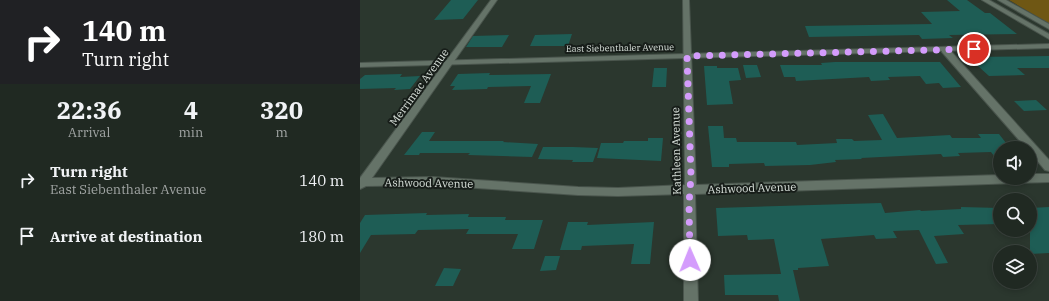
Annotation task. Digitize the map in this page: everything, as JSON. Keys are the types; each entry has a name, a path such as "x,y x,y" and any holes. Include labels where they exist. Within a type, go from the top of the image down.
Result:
{"street":[{"name":"Merrimac Avenue","path":"361,184 451,62 494,0"},
{"name":"Kathleen Avenue","path":"686,0 691,176 689,204 691,301"},
{"path":"985,0 1049,37"},
{"path":"1001,0 1049,27"},
{"name":"East Siebenthaler Avenue","path":"360,65 1049,46"},
{"path":"945,50 1049,167"},
{"name":"Ashwood Avenue","path":"361,184 433,181 578,191 690,190 1049,178"}],"shaded area":[{"path":"1009,0 1049,0 1049,23 1048,23"}],"building":[{"path":"451,0 478,0 463,19 434,20"},
{"path":"947,0 967,0 985,13 990,13 1017,34 949,35 953,38 922,39 919,35 809,37 805,26 932,24 921,12 960,11"},
{"path":"572,34 568,46 530,46 535,35"},
{"path":"509,35 502,47 466,47 473,36"},
{"path":"1049,56 1049,68 1017,68 1025,75 989,76 968,57"},
{"path":"940,62 961,87 943,88 939,83 926,84 920,76 888,77 890,80 871,81 869,77 796,81 795,77 784,77 780,65 822,65 821,63"},
{"path":"743,65 757,65 761,77 746,78"},
{"path":"704,66 717,66 717,68 738,68 741,80 729,81 733,104 707,105"},
{"path":"654,68 667,68 666,87 652,87"},
{"path":"490,73 489,75 551,74 540,103 524,103 531,86 452,90 455,86 450,86 458,74"},
{"path":"402,74 400,77 420,76 410,89 360,89 360,79 365,75"},
{"path":"1036,100 1047,110 1024,111 1014,101"},
{"path":"883,114 897,138 950,135 952,138 981,138 978,134 999,134 1004,141 993,141 993,155 991,152 958,153 960,156 943,157 941,154 835,160 836,162 810,165 765,166 764,163 729,164 729,167 712,167 708,126 723,126 724,138 736,138 737,142 796,142 797,145 837,143 836,139 852,139 854,141 882,140 868,115"},
{"path":"422,132 435,132 429,141 504,141 503,142 538,144 532,157 468,155 470,153 420,153 419,155 404,155"},
{"path":"648,138 663,138 661,161 597,158 601,143 648,141"},
{"path":"543,147 598,148 593,162 572,162 573,160 538,159"},
{"path":"881,203 885,213 961,209 961,207 993,208 993,224 958,225 964,234 934,236 948,263 936,264 919,230 893,231 897,238 876,239 874,235 821,239 829,266 798,268 798,270 793,270 800,301 779,301 778,295 725,295 724,275 781,274 774,239 748,240 747,235 718,236 716,208"},
{"path":"1049,207 1049,253 1037,254 1037,245 1030,245 1030,237 1037,237 1037,208"},
{"path":"427,213 426,215 469,214 468,217 506,217 505,220 543,220 534,249 512,249 518,234 466,234 469,229 418,230 415,234 371,235 360,253 360,223 365,215"},
{"path":"568,222 588,222 587,225 654,222 650,264 631,264 634,244 582,246 581,250 560,250"},
{"path":"545,256 560,256 556,270 540,271"},
{"path":"444,268 461,269 453,286 435,286"}],"route":[{"path":"690,260 689,204 691,176 686,73 687,56 974,49"}]}
